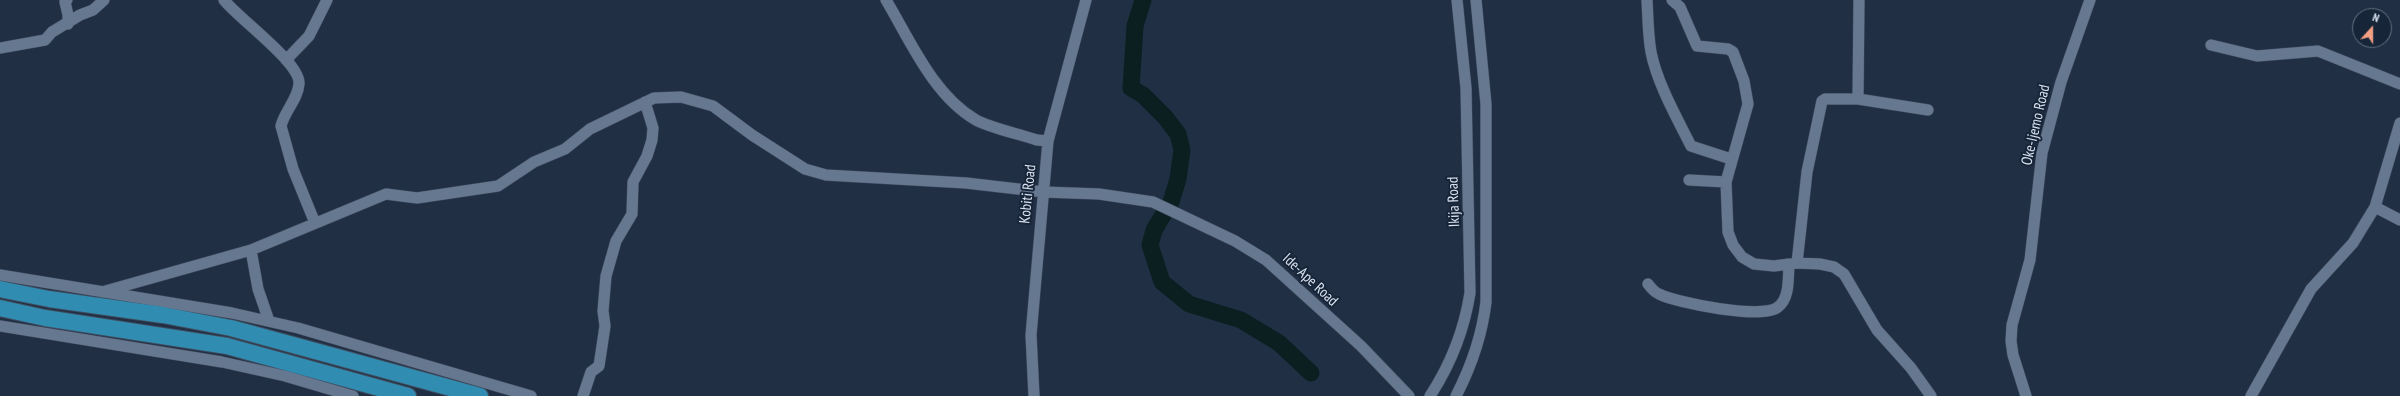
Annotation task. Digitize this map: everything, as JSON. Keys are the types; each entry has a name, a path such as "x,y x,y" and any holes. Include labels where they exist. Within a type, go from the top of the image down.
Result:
{"highway":[{"path":"0,289 49,299 231,328 480,396"},
{"path":"0,308 53,319 227,346 408,396"}],"street":[{"path":"67,0 65,2 68,14 68,24"},
{"path":"0,48 45,40 52,32 68,24 80,15 93,10 104,0"},
{"path":"224,0 286,60 297,75 300,82 297,94 281,126 293,169 315,223"},
{"path":"286,60 309,36 327,0"},
{"path":"886,0 941,90 961,109 976,120 1037,140 1048,141"},
{"name":"Kobiti Road","path":"1034,396 1031,329 1048,141 1086,0"},
{"name":"Ikija Road","path":"1430,396 1447,367 1458,344 1466,317 1470,293 1466,88 1457,0"},
{"path":"1456,396 1475,354 1482,330 1486,302 1486,104 1476,0"},
{"path":"1647,0 1648,34 1651,54 1670,102 1691,146 1731,159"},
{"path":"1672,0 1680,7 1697,46 1728,49 1733,52 1736,56 1744,81 1748,104 1731,159 1726,182 1728,232 1742,258 1754,264 1774,266 1820,264 1834,267 1844,274 1877,330 1911,368 1931,396"},
{"path":"1858,99 1859,0"},
{"name":"Oke-Ijemo Road","path":"2026,396 2013,355 2011,341 2012,325 2030,260 2042,153 2061,82 2090,0"},
{"path":"2210,45 2257,56 2318,51 2400,84"},
{"name":"Ide-Ape Road","path":"102,292 251,250 386,194 417,198 498,186 534,162 564,149 590,129 645,102 654,98 681,97 713,106 752,135 805,169 826,175 966,183 1044,192 1099,194 1153,202 1173,210 1235,241 1266,260 1361,346 1409,396"},
{"path":"1648,284 1659,294 1692,303 1732,310 1767,312 1778,308 1786,298 1793,264 1807,172 1822,103 1825,99 1858,99 1928,110"},
{"path":"583,396 591,372 599,366 602,352 606,326 603,311 606,276 616,241 632,214 633,182 647,156 652,140 653,128 645,102"},
{"path":"2252,396 2311,289 2353,243 2375,207 2400,123"},
{"path":"1689,180 1726,182"},
{"path":"2375,207 2400,220"},
{"path":"251,250 258,288 268,321"},
{"path":"0,275 232,312 530,396"},
{"path":"3,328 222,362 285,376 353,396"}],"waterway":[{"path":"1143,0 1135,26 1131,88 1143,95 1165,117 1178,134 1182,150 1178,179 1171,202 1154,230 1150,245 1162,282 1189,304 1241,320 1279,343 1311,373"}]}
